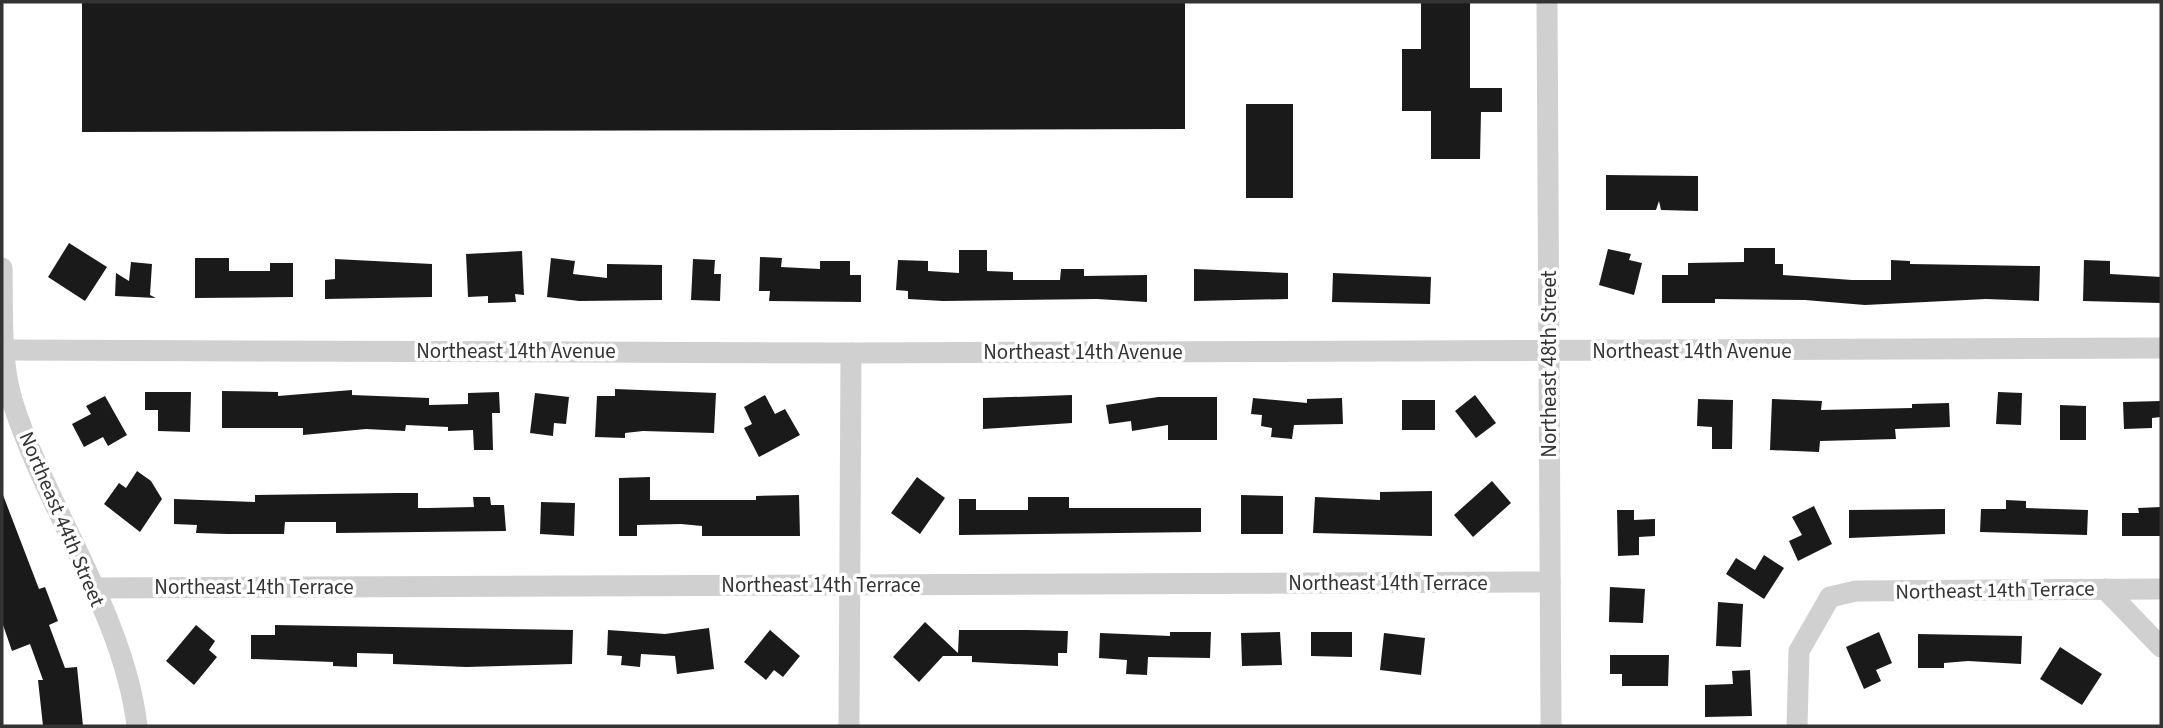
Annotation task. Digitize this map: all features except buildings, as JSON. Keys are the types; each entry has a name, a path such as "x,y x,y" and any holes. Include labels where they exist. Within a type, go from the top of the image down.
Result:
{"street":[{"name":"Northeast 48th Street","path":"1547,2 1551,726"},
{"name":"Northeast 44th Street","path":"2,268 5,349 11,398 122,661 137,726"},
{"name":"Northeast 14th Avenue","path":"5,349 851,353 2161,348"},
{"path":"849,726 851,353"},
{"name":"Northeast 14th Terrace","path":"93,588 1550,582"},
{"path":"2105,589 2161,647"},
{"name":"Northeast 14th Terrace","path":"1797,726 1798,652 1830,597 1856,591 2161,589"}]}
